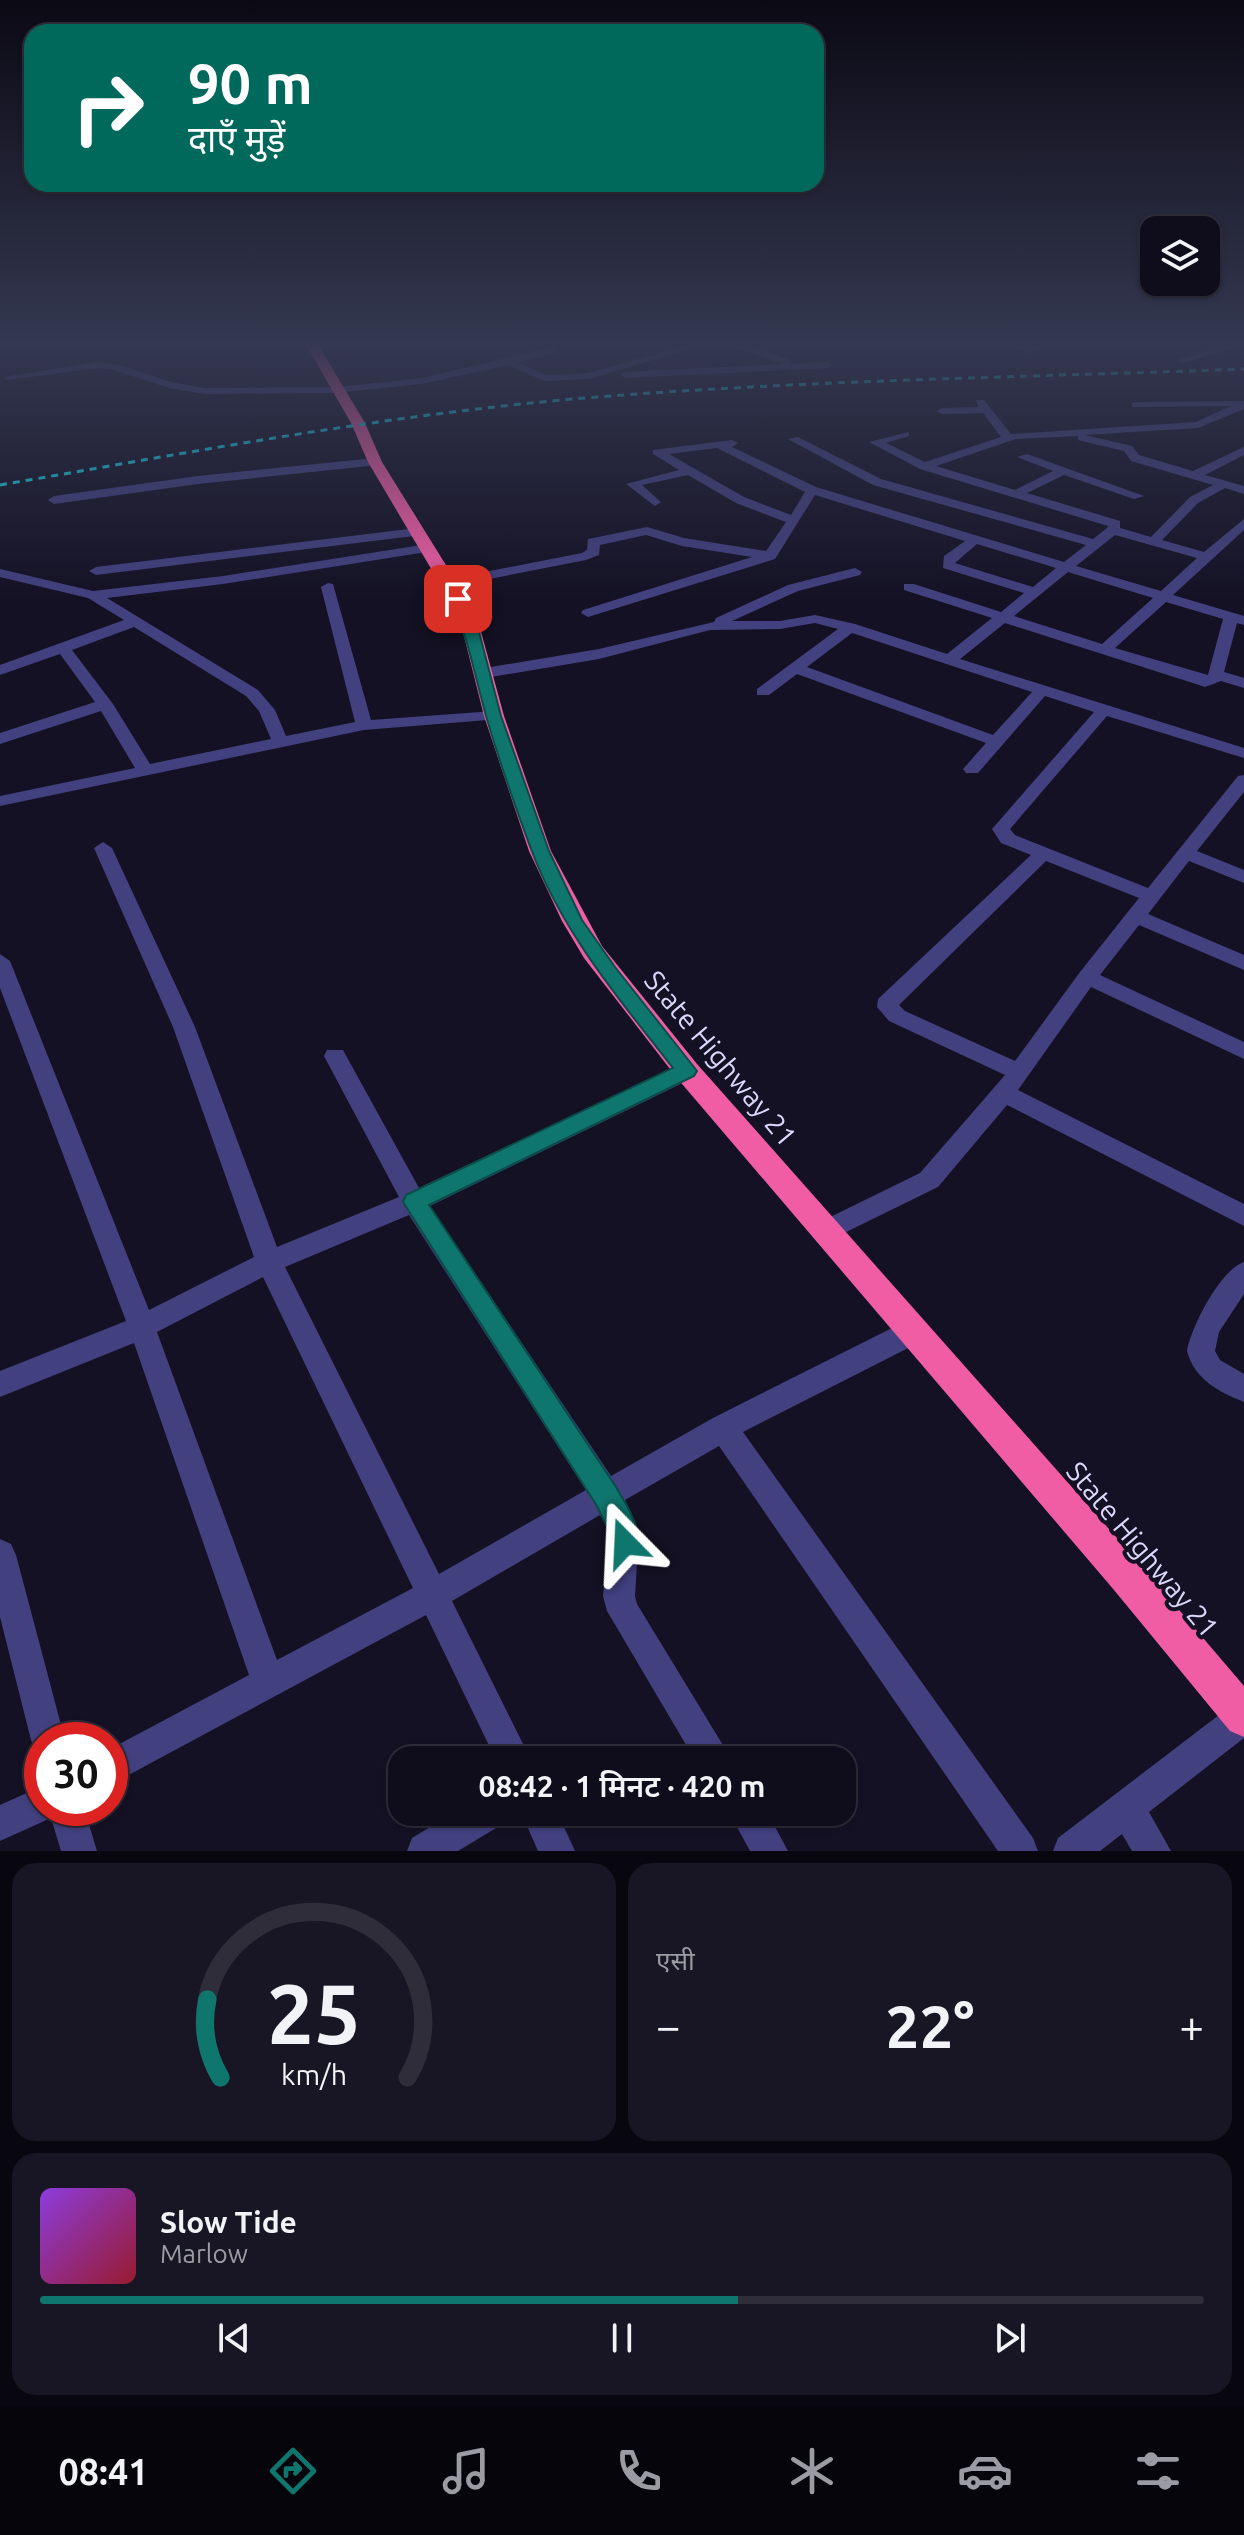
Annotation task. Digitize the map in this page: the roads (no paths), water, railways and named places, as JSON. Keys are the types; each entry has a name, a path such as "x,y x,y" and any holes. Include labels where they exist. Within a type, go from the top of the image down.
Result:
{"highway":[{"name":"State Highway 21","path":"360,427 375,462 449,583 471,628 494,716 540,851 574,921 616,982 687,1071 1244,1717"}],"street":[{"path":"1000,427 1008,438"},
{"path":"924,466 1008,438 1155,427"},
{"path":"1055,433 1128,448 1131,449 1131,456 1244,490"},
{"path":"905,434 875,442 924,466 1016,494 1125,508"},
{"path":"794,439 877,482 1096,544"},
{"path":"742,443 657,452 748,505 792,520"},
{"path":"720,445 812,490 1237,619 1215,674 1210,681 1196,681 909,587"},
{"path":"1194,475 1244,451"},
{"path":"1023,457 1062,471 1125,508 1154,541 1207,557"},
{"path":"54,500 198,480 375,462"},
{"path":"655,502 632,484 688,471"},
{"path":"1016,494 1062,471"},
{"path":"1154,541 1194,500 1223,484"},
{"path":"588,613 770,556 812,490"},
{"path":"949,660 1069,568 1096,544 1125,508"},
{"path":"1104,650 1244,523"},
{"path":"449,583 586,556 594,552 593,542 647,531 682,542 770,556"},
{"path":"976,539 949,559 948,565 1035,592"},
{"path":"96,571 423,540"},
{"path":"93,595 223,580 423,540"},
{"path":"485,673 599,654 710,626 793,588 855,572"},
{"path":"0,573 93,595 252,693 267,710 280,742"},
{"path":"328,587 364,725"},
{"path":"710,626 780,625 815,619 850,627 1041,691 1244,753"},
{"path":"0,670 135,621"},
{"path":"763,692 850,627"},
{"path":"63,648 105,704 145,770"},
{"path":"796,668 998,742"},
{"path":"1215,674 1244,683"},
{"path":"972,769 1041,691"},
{"path":"0,739 105,704"},
{"path":"1104,710 1001,829 1008,839 1151,896"},
{"path":"0,801 364,725 494,716"},
{"path":"825,1231 929,1180 1004,1093 1087,977 1185,853 1236,806 1244,780"},
{"path":"103,848 184,1027 269,1262 507,1746"},
{"path":"1019,1072 897,1016 888,1007 889,999 1044,853"},
{"path":"1185,853 1244,877"},
{"path":"1135,916 1244,963"},
{"path":"0,961 142,1327 268,1682"},
{"path":"1087,977 1244,1051"},
{"path":"335,1056 414,1202 607,1496 624,1531 619,1596 623,1611 706,1746"},
{"path":"0,1384 142,1327 269,1262 414,1202 687,1071"},
{"path":"1004,1093 1244,1216"},
{"path":"1244,1273 1202,1337 1200,1351 1203,1361 1244,1389"},
{"path":"128,1758 432,1595 723,1428 914,1331"},
{"path":"723,1428 1020,1851"},
{"path":"0,1555 43,1722"},
{"path":"1071,1851 1244,1717"},
{"path":"1126,1808 1153,1851"},
{"path":"0,1823 24,1812"},
{"path":"71,1826 79,1851"},
{"path":"425,1851 465,1826"},
{"path":"545,1826 557,1851"},
{"path":"755,1826 770,1851"}],"railway":[{"path":"0,485 344,427"}]}
